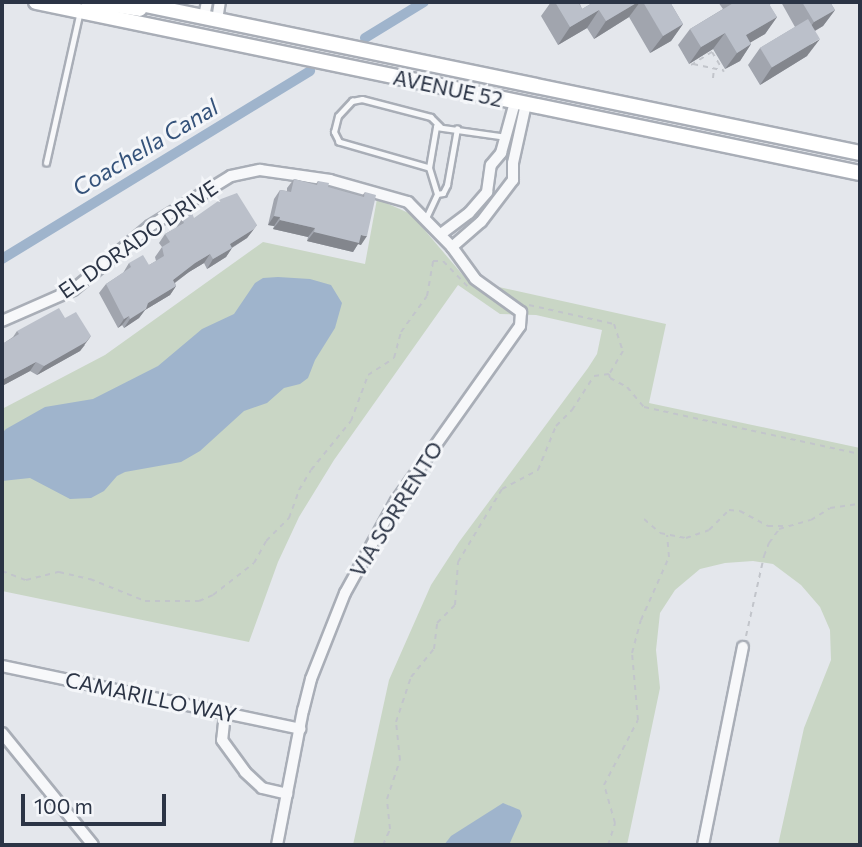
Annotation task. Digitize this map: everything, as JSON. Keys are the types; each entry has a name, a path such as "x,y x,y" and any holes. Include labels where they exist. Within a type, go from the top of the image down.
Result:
{"main road":[{"name":"AVENUE 52","path":"36,2 860,173"},
{"name":"AVENUE 52","path":"131,2 860,153"},
{"path":"83,12 90,4 102,3 130,9 162,8"},
{"path":"133,22 167,21 203,29 209,27 211,18"},
{"path":"412,80 453,80 499,89 504,79"},
{"path":"521,103 521,93 567,102 603,100"},
{"path":"718,143 744,141 798,151 803,142"}],"street":[{"path":"207,2 211,18"},
{"path":"211,18 220,2"},
{"path":"441,234 469,213 487,192 491,165 501,153 521,103"},
{"path":"452,247 481,222 513,180 521,103"},
{"name":"EL DORADO DRIVE","path":"2,321 73,290 150,226 231,176 260,170 330,180 408,202 441,234 475,279 524,309"},
{"path":"489,180 506,187"},
{"name":"VIA SORRENTO","path":"277,845 311,679 345,593 368,547 396,501 520,326 524,309"},
{"path":"703,845 743,647"},
{"name":"CAMARILLO WAY","path":"2,666 300,729"},
{"path":"225,713 222,740 244,772 262,788 287,794"},
{"path":"2,733 93,845"}],"lane":[{"path":"46,163 83,12"},
{"path":"429,168 340,142 334,132 344,108 362,99 431,117 440,126 506,137"},
{"path":"425,220 437,194 429,168 435,131 440,126"},
{"path":"437,194 443,193 447,186 457,129"}],"path":[{"path":"714,53 723,71 714,68 693,63 714,53"},
{"path":"713,78 714,68"},
{"path":"2,571 26,580 60,572 90,579 145,601 199,601 213,596 254,563 271,534 289,518 299,490 351,421 368,375 394,358 401,332 427,296 433,261 443,261 460,282 476,290"},
{"path":"524,309 614,324 623,351 609,374"},
{"path":"383,845 390,829 387,799 400,760 396,722 411,677 434,649 437,623 456,601 458,562 502,489 538,470 554,430 578,402 590,380 597,374 609,374"},
{"path":"609,374 612,381 627,387 644,407 860,454"},
{"path":"743,647 769,543 779,529 811,520 830,508 860,504"},
{"path":"644,519 667,535 686,538 701,535 729,510 746,514 768,526 791,526"},
{"path":"608,845 615,823 604,785 638,720 632,653 648,603 669,557 667,535"}],"green space":[{"path":"377,199 411,214 467,280 666,324 649,403 860,448 860,845 778,845 804,728 831,660 830,630 820,607 801,585 773,564 753,561 725,563 700,569 675,590 660,613 656,650 660,688 627,845 353,845 389,680 431,585 459,542 588,368 597,354 602,330 536,315 500,314 458,285 334,460 299,517 278,562 249,642 2,591 2,409 105,355 263,242 365,264"}],"water":[{"path":"263,278 310,279 331,285 342,303 335,328 315,360 308,378 300,384 284,388 267,403 244,411 200,451 181,462 125,472 117,476 104,491 91,498 70,499 30,478 2,481 2,433 6,429 45,407 93,399 158,366 202,329 234,314 255,283"},
{"path":"503,803 520,810 522,816 509,845 444,845 451,836"}],"building":[{"path":"555,2 578,2 582,9 594,2 638,2 606,21 599,10 570,27"},
{"path":"643,2 670,2 683,24 663,36"},
{"path":"735,2 768,2 777,17 746,35 751,44 737,53 725,33 701,47 690,29"},
{"path":"802,2 830,2 835,10 814,22"},
{"path":"808,19 820,39 772,68 760,48"},
{"path":"294,179 317,185 318,181 329,183 328,187 364,197 365,192 376,195 367,236 361,235 359,243 314,232 315,228 280,220 280,217 274,216 280,190 291,192"},
{"path":"237,193 257,225 254,229 230,244 232,248 213,259 210,254 195,263 173,280 176,286 148,303 146,309 130,319 129,316 124,319 106,284 131,267 129,263 143,255 149,265 164,256 162,247 170,242 165,234 184,223 182,219 192,213 194,218 221,199"},
{"path":"59,308 65,318 76,312 91,336 86,342 44,366 36,362 2,380 2,339 4,343 19,334 17,331"}],"waterway":[{"name":"Coachella Canal","path":"365,38 424,2"},
{"name":"Coachella Canal","path":"2,259 310,71"}]}
